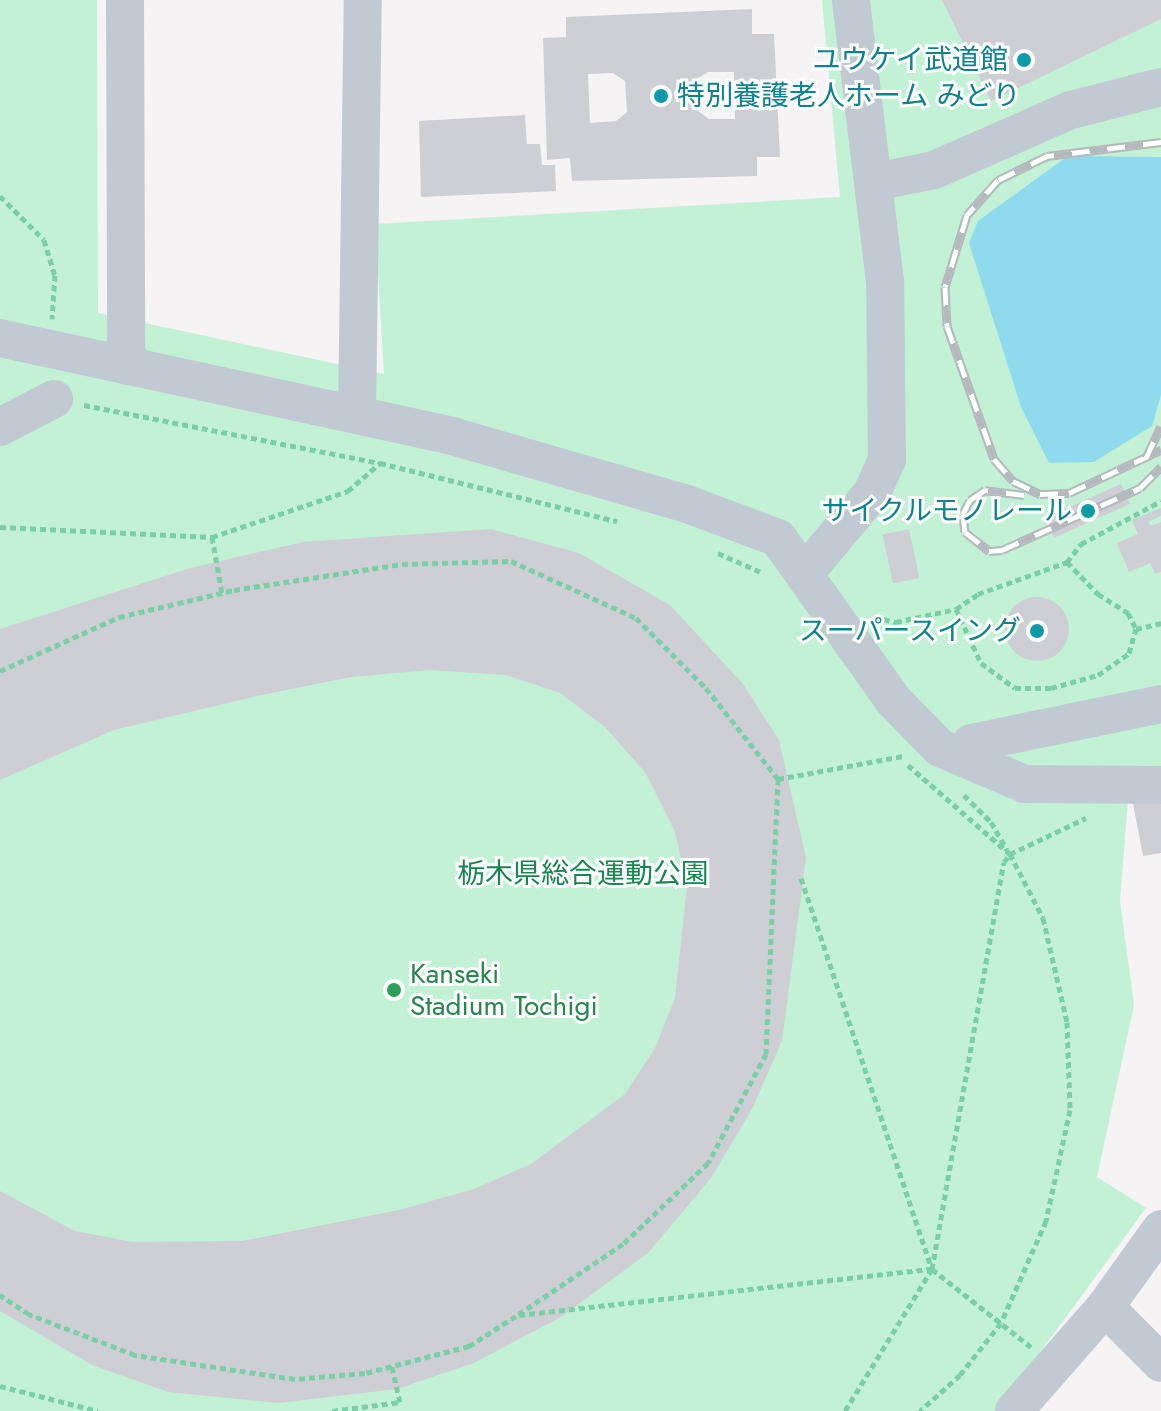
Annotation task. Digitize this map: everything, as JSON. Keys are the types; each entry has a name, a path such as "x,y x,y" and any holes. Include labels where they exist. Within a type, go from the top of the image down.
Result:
{"street":[{"path":"125,0 126,366"},
{"path":"357,414 363,0"},
{"path":"790,579 872,493 887,460 885,282 851,0"},
{"path":"875,182 934,170 1071,110 1161,87"},
{"path":"0,338 357,414 687,504 778,538 790,579 894,701 940,748 1025,784 1161,785"},
{"path":"0,427 54,399"},
{"path":"971,743 1161,704"},
{"path":"1014,1411 1105,1307 1161,1229"},
{"path":"1105,1307 1161,1363"}],"path":[{"path":"0,196 44,240 55,275 50,350"},
{"path":"54,399 380,463 627,523"},
{"path":"0,527 212,537 348,491 380,463"},
{"path":"860,622 870,616 896,622 956,609 978,594 1067,562 1081,544 1161,501"},
{"path":"212,537 222,593"},
{"path":"713,551 765,574 790,579"},
{"path":"0,671 119,617 222,593 402,564 511,561 636,618 706,688 778,779 766,1054 708,1163 623,1244 516,1316 469,1346 392,1366 295,1379 135,1355 29,1314 0,1295"},
{"path":"956,609 981,663 1015,688 1051,688 1098,675 1129,653 1136,629 1128,613 1098,594 1067,562"},
{"path":"1136,629 1161,623"},
{"path":"896,746 911,770 1010,854 1043,918 1067,1022 1070,1110 1046,1221 1001,1323 960,1375 920,1411"},
{"path":"778,779 912,754"},
{"path":"1010,854 1093,815"},
{"path":"845,1411 932,1269 1010,854"},
{"path":"801,878 932,1269 1054,1365"},
{"path":"516,1316 932,1269"},
{"path":"332,1411 400,1402 392,1366"},
{"path":"0,1386 98,1411"}],"green space":[{"name":"栃木県総合運動公園","path":"0,0 97,0 98,313 384,374 375,224 840,197 822,0 1161,0 1161,771 1130,774 1120,901 1134,1005 1097,1177 1146,1208 997,1411 0,1411"}],"water":[{"path":"1068,156 1161,157 1161,395 1152,426 1094,462 1049,463 1021,407 969,243 978,221"}],"building":[{"name":"ユウケイ武道館","path":"942,0 1161,0 1161,19 991,101"},
{"name":"特別養護老人ホーム みどり","path":"752,9 752,34 774,34 780,157 757,157 757,176 572,181 570,158 547,160 543,38 566,37 566,17","holes":["708,72 734,72 735,119 709,119 697,110 695,80","613,73 625,81 627,112 616,121 590,123 588,74"]},
{"path":"525,115 527,144 540,144 542,165 555,165 556,191 421,197 419,121"},
{"name":"サイクルモノレール","path":"1121,484 1130,504 1054,538 1045,518"},
{"path":"1161,508 1161,516 1148,522 1150,526 1161,522 1161,572 1155,574 1150,563 1129,572 1117,543 1138,534 1132,520"},
{"path":"491,529 579,553 670,605 743,684 779,740 806,858 782,1041 752,1109 711,1178 648,1253 561,1317 474,1363 397,1389 278,1403 168,1392 92,1365 0,1311 0,1191 75,1231 133,1242 242,1241 399,1210 474,1189 531,1164 625,1094 655,1048 675,998 687,886 675,832 645,772 605,727 560,693 506,675 430,670 351,677 257,696 114,730 0,780 0,629 190,568 303,542"},
{"path":"909,529 919,578 893,584 883,535"},
{"name":"スーパースイング","path":"1037,597 1049,599 1060,606 1067,617 1067,641 1060,652 1049,659 1037,661 1025,659 1014,652 1007,641 1005,629 1007,617 1014,606 1025,599"},
{"path":"1161,798 1161,853 1143,856 1133,803"}],"railway":[{"path":"1161,142 1047,156 998,180 967,215 945,287 947,326 994,459 1013,481 1040,494 1069,493 1161,450"},
{"path":"1146,458 1161,426"},
{"path":"1024,495 985,490 970,500 963,514 965,532 989,551 1002,550 1140,488 1161,467"}],"place":[{"name":"ユウケイ武道館","path":"1024,60"},
{"name":"特別養護老人ホーム みどり","path":"661,96"},
{"name":"サイクルモノレール","path":"1088,511"},
{"name":"スーパースイング","path":"1037,631"},
{"name":"Kanseki Stadium Tochigi","path":"394,990"}]}
